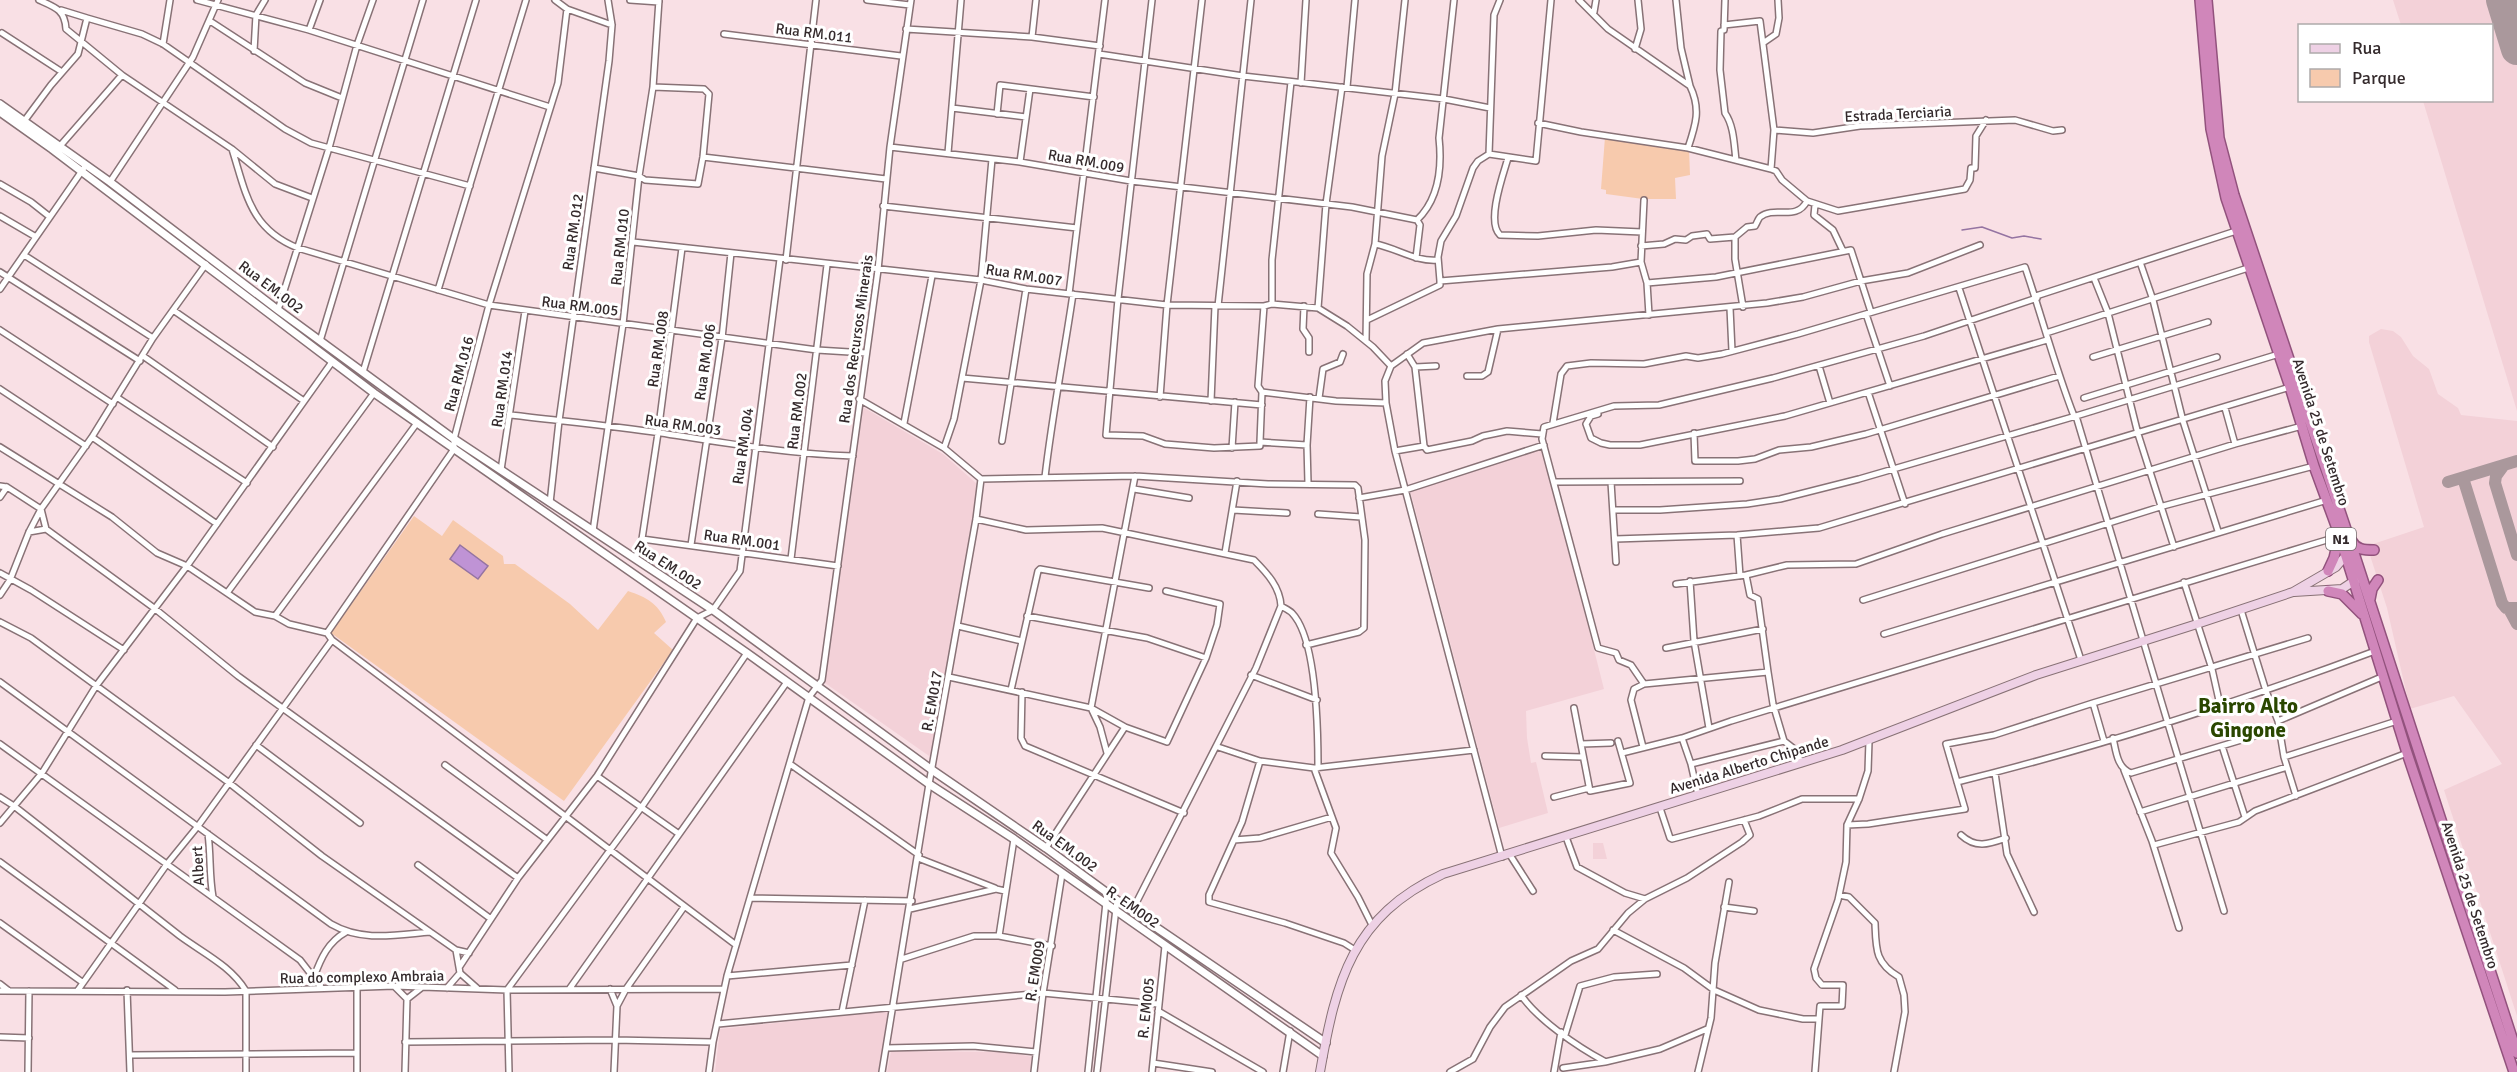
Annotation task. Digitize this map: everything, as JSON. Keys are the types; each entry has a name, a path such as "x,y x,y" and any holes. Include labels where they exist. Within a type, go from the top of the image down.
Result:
{"highway":[{"name":"Avenida 25 de Setembro","path":"2200,0 2211,129 2223,188 2314,466 2330,499"},
{"name":"Avenida 25 de Setembro","path":"2207,0 2219,138 2225,164 2330,499 2349,552 2357,579 2363,616 2514,1072"},
{"path":"2341,531 2354,546 2374,550"},
{"path":"2328,571 2341,531"},
{"name":"Avenida 25 de Setembro","path":"2357,579 2375,616 2517,1053"},
{"path":"2375,616 2370,596 2378,580"},
{"path":"2328,591 2342,594 2363,616"}],"main road":[{"path":"2293,592 2336,567 2349,552"},
{"path":"2293,592 2342,589 2357,579"},
{"name":"Avenida Alberto Chipande","path":"1320,1072 1338,989 1355,950 1372,925 1404,894 1422,883 1443,874 1869,741 1990,691 2293,592"}],"street":[{"path":"39,0 59,10 142,34 163,44 297,136 329,148 470,186"},
{"path":"163,44 170,0"},
{"path":"197,0 217,2 550,107"},
{"path":"254,51 256,15 266,0"},
{"path":"309,30 320,0"},
{"path":"278,310 329,148 357,45 373,0"},
{"path":"320,341 423,0"},
{"path":"363,372 476,0"},
{"path":"438,290 526,0"},
{"path":"555,0 567,9 612,25"},
{"name":"Rua RM.012","path":"550,503 559,421 609,61 612,25 608,0"},
{"path":"630,0 659,1"},
{"name":"Rua RM.004","path":"697,618 713,610 740,571 816,0"},
{"path":"867,0 910,2"},
{"path":"948,153 961,0"},
{"path":"1032,37 1036,0"},
{"path":"1045,477 1051,427 1060,387 1105,0"},
{"path":"1152,0 1118,299 1106,435 1143,436 1165,444 1232,448 1260,446 1262,392 1258,386 1264,306"},
{"path":"1160,397 1167,305 1202,0"},
{"path":"1211,401 1216,306 1251,0"},
{"path":"1301,83 1306,0"},
{"path":"1318,308 1326,204 1344,87 1354,0"},
{"path":"1366,341 1367,274 1375,244 1382,156 1395,94 1405,0"},
{"path":"1416,258 1420,225 1417,220 1430,204 1441,159 1439,138 1454,0"},
{"path":"1489,154 1494,15 1500,0"},
{"path":"1367,320 1440,285 1437,260 1441,241 1456,216 1473,168 1478,161 1489,154 1536,160 1551,0"},
{"path":"1579,0 1594,12 1608,29 1690,86"},
{"path":"1594,12 1596,0"},
{"path":"1635,49 1641,29 1638,0"},
{"path":"1676,0 1681,48 1690,86 1697,100 1697,113 1688,148"},
{"path":"1725,0 1720,70 1725,113 1729,118 1733,135 1736,160"},
{"path":"1763,43 1776,34 1779,18 1778,0"},
{"name":"Rua RM.010","path":"593,531 623,324 639,176 653,87 659,1"},
{"path":"110,182 193,57 217,2"},
{"name":"Rua dos Recursos Minerais","path":"819,683 838,566 878,270 886,179 910,2"},
{"name":"Rua RM.016","path":"454,449 454,439 489,305 558,83 567,9"},
{"path":"59,10 66,19 66,29 123,75 232,149 282,189 312,198"},
{"path":"25,120 78,54 87,18"},
{"path":"210,21 304,83 342,98"},
{"path":"1724,25 1760,21 1774,130 1771,169"},
{"path":"906,29 1032,37 1100,46"},
{"path":"2,33 62,72"},
{"name":"Rua RM.011","path":"724,34 901,56"},
{"path":"1099,54 1243,76 1444,99 1490,108"},
{"path":"60,146 123,75"},
{"path":"1272,304 1272,260 1291,82"},
{"path":"997,114 1000,85 1094,98"},
{"path":"594,168 639,176 645,180 698,184 709,94 704,89 653,87"},
{"path":"1020,162 1030,89"},
{"name":"Rua EM.002","path":"0,104 60,146 205,265 374,393 809,697"},
{"path":"952,108 1026,117"},
{"name":"Rua EM.002","path":"0,112 84,168 110,182 278,310 454,439 819,683 932,770 1046,848 1132,911 1326,1043"},
{"path":"1538,123 1581,132 1688,148 1771,169 1776,171 1782,180 1807,201 1831,210 1846,211 1965,189 1970,180 1971,168 1975,168 1976,136 1986,120"},
{"name":"Estrada Terciaria","path":"1774,130 1813,133 1860,126 1986,120 2015,120 2053,131 2062,130"},
{"name":"Rua RM.009","path":"890,147 1020,162 1131,181 1352,207 1417,220"},
{"name":"Rua RM.005","path":"232,149 246,197 255,215 275,237 298,248 344,263 489,305 769,344 866,353"},
{"path":"703,157 886,179"},
{"path":"1508,158 1496,199 1495,225 1500,235 1538,236 1596,230 1642,232"},
{"path":"944,448 954,419 981,280 992,159"},
{"path":"0,289 84,168"},
{"path":"0,184 31,202 50,217"},
{"path":"1644,200 1641,262 1647,283 1649,315"},
{"path":"1641,246 1664,244 1676,239 1686,240 1692,236 1707,234 1710,239 1714,240 1735,237 1747,227 1755,226 1760,217 1772,213 1793,212 1801,209 1807,201"},
{"path":"1815,205 1814,215 1833,230 1843,251"},
{"path":"883,206 1077,228"},
{"path":"0,216 36,237"},
{"path":"1644,684 1631,664 1619,660 1616,653 1598,648 1544,445 1542,434 1544,427 1606,408 1627,405 1659,405 1877,350 2236,231"},
{"path":"1735,237 1737,273 1743,307"},
{"name":"Rua RM.007","path":"633,242 827,265 981,280 1026,289 1167,305 1264,306 1272,304 1318,308 1366,341 1391,366"},
{"path":"1375,244 1416,258 1437,260"},
{"path":"1533,891 1506,856 1474,750 1395,451 1385,387 1391,366 1423,343 1498,329 1605,317 1743,307 1803,297 1860,281 1908,273 1980,245"},
{"name":"Rua RM.008","path":"635,560 642,539 658,433 682,248"},
{"path":"1647,283 1737,273 1851,250 1877,350 1890,386"},
{"name":"Rua RM.006","path":"691,545 722,338 731,253"},
{"path":"24,255 153,338"},
{"path":"0,595 10,580 41,509 86,446 118,398 153,338 209,258"},
{"path":"1440,280 1612,267 1641,262"},
{"path":"2140,262 2153,300 2169,371 2193,457 2218,531"},
{"name":"Rua RM.002","path":"791,559 827,265"},
{"path":"1552,423 1561,374 1567,366 1591,363 1644,364 1732,351 1959,288 2025,267 2059,376 2087,449 2121,563 2129,599 2144,641 2224,911"},
{"path":"2046,333 2248,268"},
{"path":"0,272 141,359 273,447"},
{"path":"904,423 932,276"},
{"path":"2094,278 2108,313 2138,434 2163,506 2174,547"},
{"path":"1959,288 2081,660"},
{"path":"1002,441 1026,289"},
{"path":"1304,306 1303,329 1309,338 1309,352"},
{"path":"1730,308 1732,351"},
{"path":"172,310 304,401"},
{"name":"Rua RM.014","path":"501,470 525,311"},
{"path":"2093,357 2208,322"},
{"path":"1467,376 1482,376 1488,372 1498,329"},
{"path":"0,330 113,404"},
{"path":"1606,408 1591,416 1586,424 1591,438 1601,443 1640,445 1785,416 2047,340"},
{"path":"1318,398 1323,369 1340,362 1342,354"},
{"path":"1407,354 1414,367 1424,446 1427,450 1507,431 1542,434"},
{"path":"1614,510 1641,511 1747,504 1780,499 2075,416 2279,354"},
{"path":"2084,398 2217,357"},
{"path":"0,823 42,773 96,686 187,566 332,362"},
{"path":"1414,367 1436,366"},
{"path":"1819,366 1830,403"},
{"path":"1694,433 1695,461 1724,462 1755,459 1779,450 1811,447 1880,429 2059,376"},
{"path":"962,378 1262,405"},
{"path":"1615,539 1737,536 1819,528 2183,421 2290,387"},
{"path":"0,389 86,446"},
{"path":"1262,392 1336,401 1386,402"},
{"path":"1868,392 1905,504"},
{"path":"227,593 374,393"},
{"path":"1308,483 1307,445 1310,397"},
{"path":"118,398 247,483"},
{"path":"859,399 944,448 981,479 1135,476 1268,484 1355,485 1358,488 1365,540 1364,628 1359,632 1306,645"},
{"path":"1232,448 1235,402"},
{"path":"2225,408 2235,444"},
{"name":"Rua RM.003","path":"511,415 804,454 853,456"},
{"path":"276,615 417,423"},
{"path":"1676,584 1690,580 1743,575 1787,565 1856,564 1942,534 2235,444 2302,426"},
{"path":"92,437 217,524"},
{"path":"1260,442 1307,445"},
{"path":"1359,498 1405,490 1544,445"},
{"path":"1395,451 1424,446"},
{"path":"0,447 112,517 157,553 187,566 255,612 276,615 289,624 327,633 332,640 736,945"},
{"path":"327,633 454,449"},
{"path":"1863,600 2163,506 2314,466"},
{"path":"1107,753 1100,727 1091,708 1135,476"},
{"name":"R. EM017","path":"882,1072 981,479"},
{"path":"1225,553 1237,481"},
{"path":"1554,482 1740,481"},
{"path":"1611,482 1616,561"},
{"path":"0,486 7,487 41,509 46,529 154,608 238,676 518,878"},
{"path":"0,497 7,487"},
{"path":"1134,489 1189,498"},
{"path":"1884,634 2174,547 2218,531 2330,499"},
{"path":"1233,510 1287,513"},
{"path":"1318,514 1361,517"},
{"path":"976,519 1026,530 1081,528 1125,533 1254,560 1268,574 1280,595 1281,606 1218,747 1132,911"},
{"path":"29,532 46,529"},
{"path":"1622,753 1682,738 2330,539 2341,531"},
{"path":"1737,536 1743,575 1750,595 1758,598 1774,708 1784,741 1793,748 1802,763"},
{"name":"Rua RM.001","path":"642,539 838,566"},
{"path":"1011,690 1038,571 1041,569 1149,588"},
{"path":"0,573 31,590 124,650"},
{"path":"1690,580 1694,641 1709,728"},
{"path":"2184,582 2212,669 2220,705"},
{"path":"949,677 1091,708 1125,727 1167,742 1206,658 1217,625 1220,604 1166,591"},
{"path":"1281,606 1292,613 1299,624 1306,645 1317,700 1316,768 1336,835 1330,850 1372,925"},
{"path":"2241,610 2266,692 2278,721 2284,757 2296,796"},
{"path":"1027,616 1147,638 1206,658"},
{"path":"447,988 518,878 597,776 697,618"},
{"path":"0,622 32,638 228,782 322,856 456,950 469,953"},
{"path":"958,626 1022,641"},
{"path":"1666,648 1763,629"},
{"path":"1847,825 1868,824 1965,809 1946,744 1994,735 2308,638"},
{"path":"78,990 166,864 198,826 332,640"},
{"path":"1957,782 1995,773 2266,692 2376,651"},
{"path":"509,1072 507,990 641,808 747,653"},
{"path":"1643,747 1631,700 1634,689 1644,684 1768,672"},
{"path":"1251,675 1317,700"},
{"path":"2278,721 2384,676"},
{"path":"0,682 290,895 346,932 369,937 430,932"},
{"path":"570,988 788,682"},
{"path":"710,1072 713,1042 727,976 809,697 819,683"},
{"path":"1022,692 1021,738 1025,746 1184,813"},
{"name":"R. EM002","path":"809,697 930,784 1014,839 1114,912 1290,1031 1323,1056"},
{"path":"2093,703 2104,741"},
{"path":"1574,708 1589,788"},
{"path":"2284,757 2397,721"},
{"path":"1046,848 1125,727"},
{"path":"2123,769 2131,773 2278,729"},
{"path":"1682,738 1692,764 1698,795"},
{"path":"2113,738 2119,762 2154,845 2179,928"},
{"path":"1554,797 1589,788 1590,790 1630,783 1618,741"},
{"path":"1692,764 1784,741"},
{"path":"1815,1072 1820,1006 1842,1006 1843,985 1822,985 1816,978 1814,969 1839,895 1846,862 1847,825 1868,771 1869,741"},
{"path":"1581,744 1611,743"},
{"path":"0,744 300,960 321,987"},
{"path":"256,745 360,823"},
{"path":"2222,746 2245,817"},
{"path":"1218,747 1260,761 1316,768 1474,750"},
{"path":"2154,845 2239,822 2245,817 2296,796 2407,753"},
{"path":"1545,756 1583,757"},
{"path":"1260,761 1242,822 1209,895 1209,902 1286,923 1344,943 1355,950"},
{"path":"790,764 918,856 1005,891"},
{"path":"445,765 546,840"},
{"path":"2140,812 2287,767"},
{"path":"1995,773 2007,854 2034,912"},
{"path":"597,776 679,834"},
{"path":"0,797 231,971 246,991 246,1072"},
{"path":"1660,808 1670,838 1672,838 1744,820 1802,799 1859,799"},
{"path":"1234,840 1260,838 1332,818"},
{"path":"1450,1072 1473,1059 1495,1019 1505,1007 1571,962 1598,949 1613,930 1645,898 1687,878 1742,842 1750,835 1744,820"},
{"name":"Albert","path":"208,834 210,852 208,870 213,897"},
{"path":"1961,836 1967,841 1980,845 2006,838"},
{"path":"1566,837 1577,867 1625,893 1645,898"},
{"path":"999,936 1014,839"},
{"path":"0,862 175,990"},
{"path":"418,866 490,919"},
{"name":"R. EM009","path":"1034,1072 1043,993 1062,874"},
{"path":"1698,1072 1714,990 1715,963 1729,882"},
{"path":"910,909 996,889"},
{"path":"1088,1072 1107,893"},
{"path":"1839,895 1849,897 1875,923 1877,951 1885,969 1899,977 1904,995 1905,1012 1894,1072"},
{"path":"750,898 912,901"},
{"path":"842,1012 865,900"},
{"path":"1096,1072 1117,900"},
{"path":"614,1072 617,1006 626,989 684,907"},
{"path":"1724,907 1754,910"},
{"path":"0,922 82,982"},
{"path":"1613,930 1684,968 1714,990 1774,1015 1818,1019"},
{"path":"314,977 322,957 333,940 346,932"},
{"path":"902,959 974,936 999,936 1052,946"},
{"name":"R. EM005","path":"1152,1072 1165,946"},
{"path":"456,950 460,970 478,989"},
{"path":"727,976 852,965"},
{"path":"1554,1072 1563,1033 1580,986 1614,976 1656,974"},
{"path":"0,984 9,991"},
{"path":"357,986 357,1072"},
{"name":"Rua do complexo Ambraia","path":"0,991 246,991 357,986 507,990 724,989"},
{"path":"394,986 407,999 405,1072"},
{"path":"407,999 421,988"},
{"path":"610,989 617,1006"},
{"path":"127,990 130,1072"},
{"path":"28,1072 29,991"},
{"path":"718,1024 1043,993 1158,1007 1263,1072"},
{"path":"1521,995 1535,1013 1586,1052 1605,1062"},
{"path":"1563,1068 1605,1062 1660,1049 1707,1029"},
{"path":"1283,1072 1290,1031"},
{"path":"0,1037 29,1038"},
{"path":"405,1042 614,1040 713,1042"},
{"path":"886,1048 973,1046 1036,1052"},
{"path":"130,1055 357,1053"},
{"path":"1557,1062 1569,1072"},
{"path":"1153,1063 1212,1072"}],"shaded area":[{"path":"2393,0 2517,0 2517,411 2423,102 2493,102 2493,24 2401,24"},
{"path":"2381,329 2393,331 2401,337 2413,356 2429,369 2438,394 2458,408 2461,415 2517,421 2517,1016 2444,790 2502,764 2454,696 2410,709 2387,608 2367,546 2424,527 2369,342 2369,336"},
{"path":"861,406 943,454 977,484 932,758 825,683"},
{"path":"1543,449 1604,689 1526,711 1531,763 1536,762 1548,813 1499,828 1410,490"},
{"path":"460,545 488,566 478,579 450,559"},
{"path":"1593,843 1603,843 1607,859 1593,859"},
{"path":"888,1011 879,1072 715,1072 720,1029"},
{"path":"891,1051 1009,1052 1032,1057 1030,1072 887,1072"}],"green space":[{"path":"1605,137 1689,149 1690,175 1675,178 1676,199 1643,199 1606,194 1606,190 1601,189"},
{"path":"414,516 442,536 453,520 503,556 504,564 515,564 570,604 598,630 628,591 651,602 663,615 666,622 654,633 673,650 564,801 331,633"}],"waterway":[{"path":"1962,230 1982,227 2012,238 2024,236 2041,239"},
{"path":"1731,309 1741,308"},
{"path":"1852,483 1861,481"},
{"path":"1614,489 1615,508"},
{"path":"1774,502 1784,500"},
{"path":"1616,512 1646,513"},
{"path":"1652,535 1665,535"}],"taxiway":[{"path":"2448,482 2517,461"},
{"path":"2504,465 2496,476 2495,483 2517,555"},
{"path":"2463,478 2502,603 2506,608 2517,608"},
{"path":"2509,609 2517,624"}],"runway":[{"path":"2502,0 2517,49"}],"district":[{"name":"Bairro Alto Gingone","path":"2248,718"}]}
